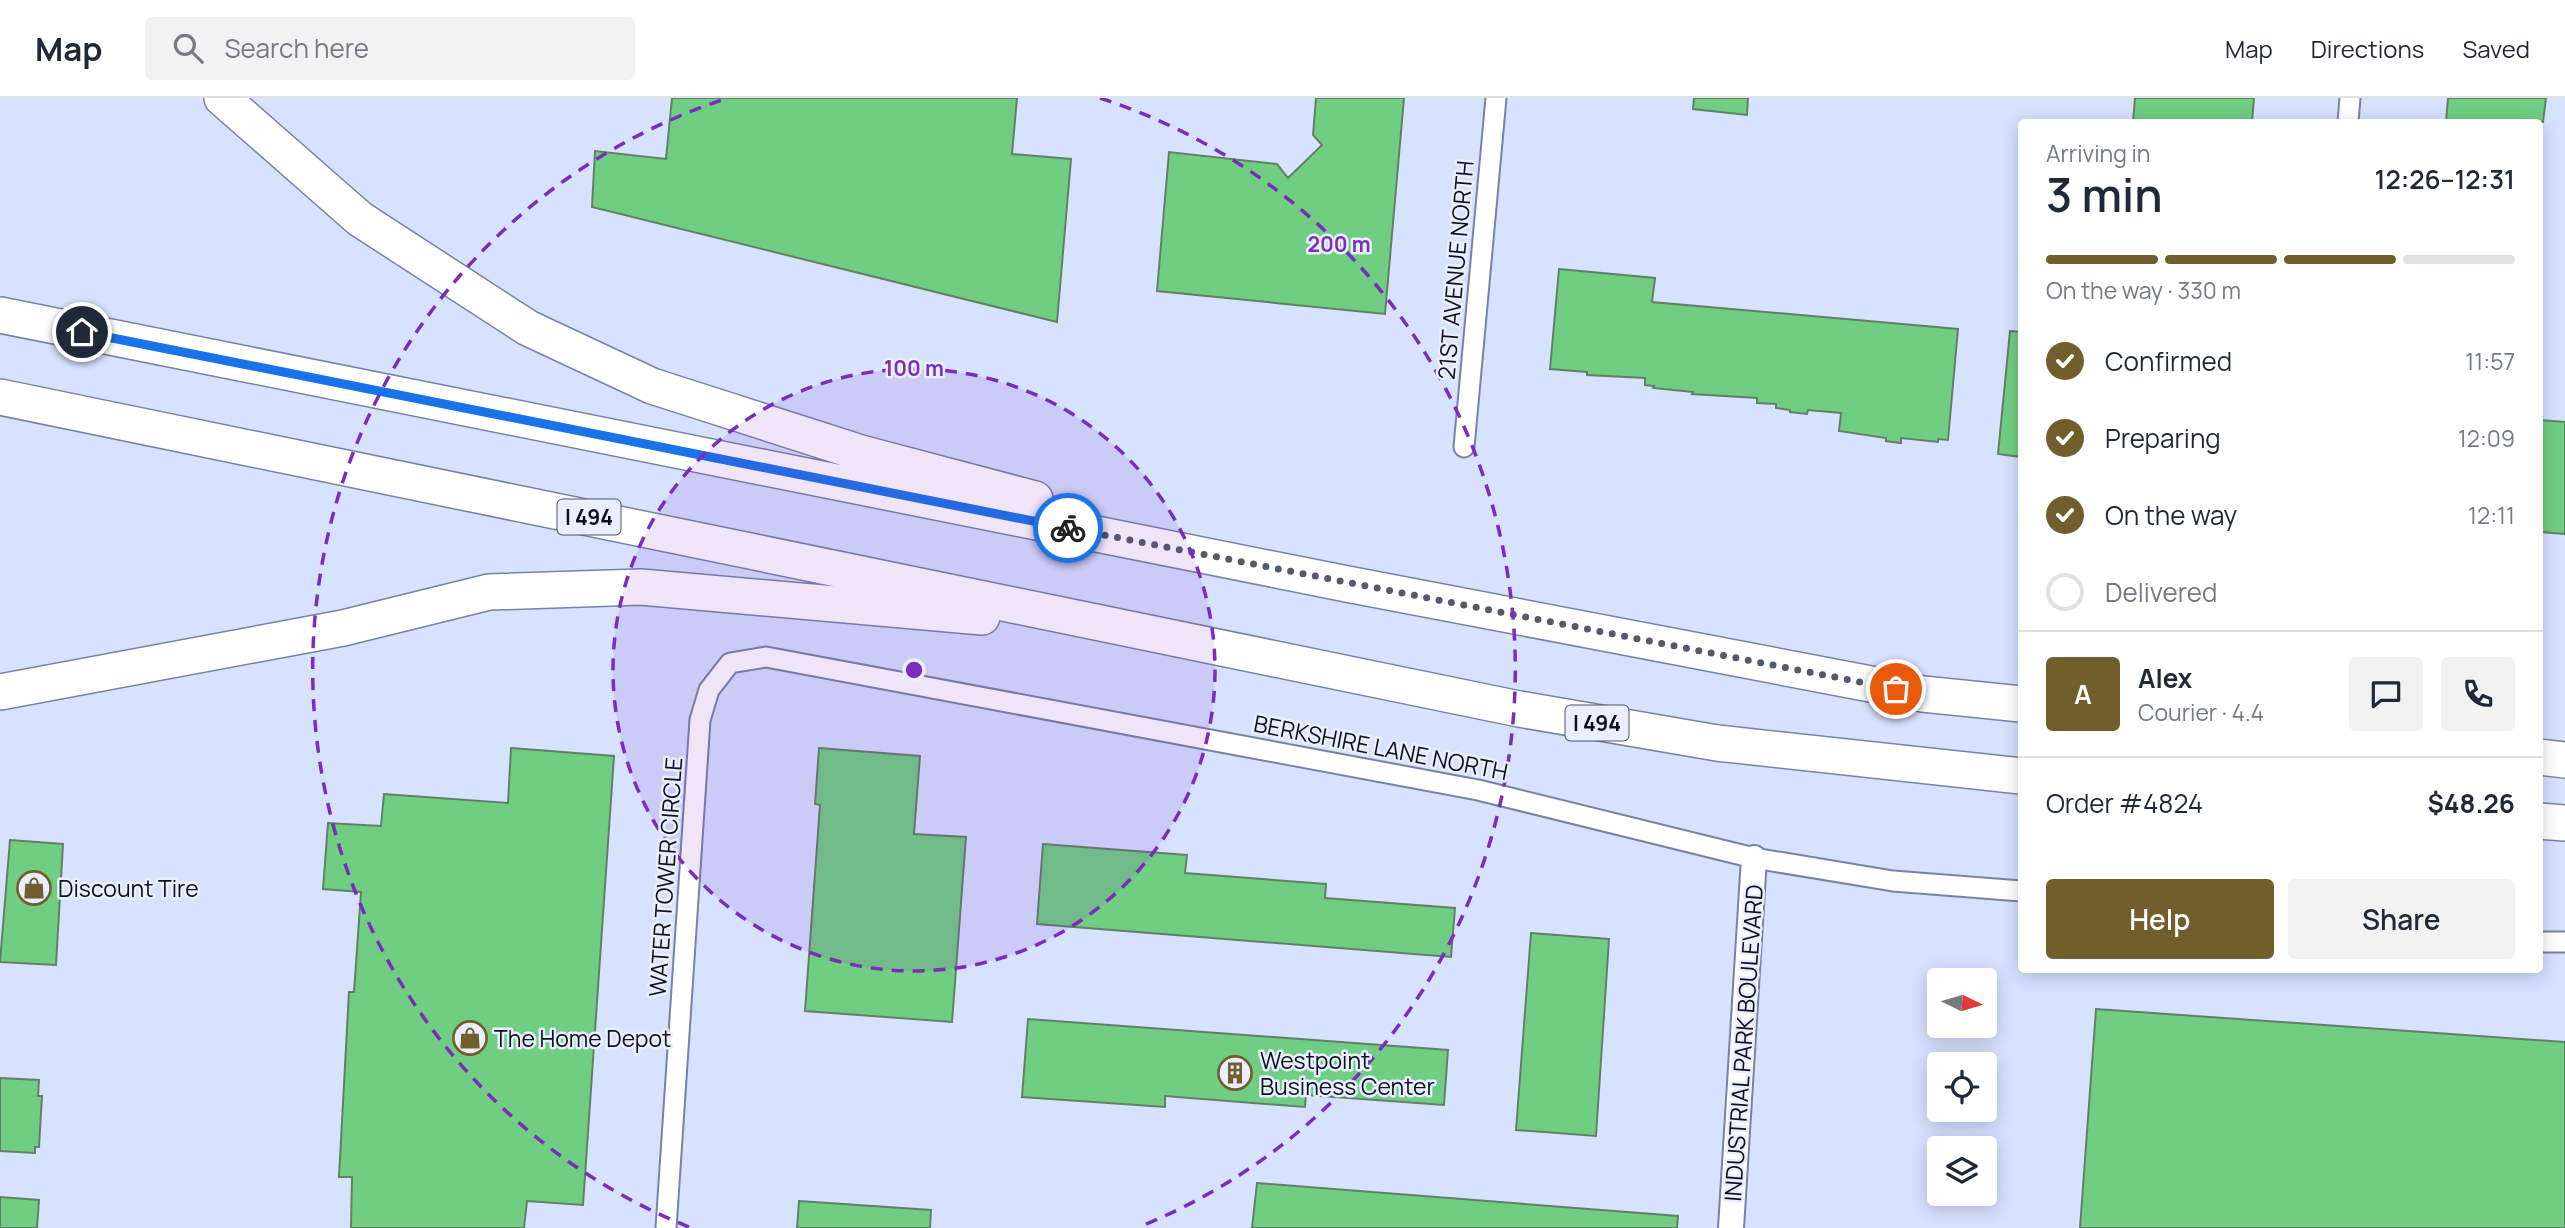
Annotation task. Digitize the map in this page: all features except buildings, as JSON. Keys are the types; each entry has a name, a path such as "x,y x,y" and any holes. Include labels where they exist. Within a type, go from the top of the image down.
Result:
{"highway":[{"path":"222,98 360,219 528,328 652,386 861,453 1092,514 1148,543"},
{"path":"0,316 1923,694 2018,704"},
{"name":"I 494","path":"0,397 1519,709 1717,743 2018,776"},
{"path":"0,692 343,628 489,592 641,587 1003,618 1178,639"},
{"path":"2543,757 2565,760"},
{"path":"2543,821 2565,823"}],"street":[{"name":"21ST AVENUE NORTH","path":"1464,447 1496,98"},
{"path":"2348,119 2350,98"},
{"name":"BERKSHIRE LANE NORTH","path":"730,663 766,657 1104,718 1478,790 1754,858 1894,881 2018,891"},
{"name":"WATER TOWER CIRCLE","path":"666,1228 700,720 709,690 730,663"},
{"name":"INDUSTRIAL PARK BOULEVARD","path":"1731,1228 1754,858"},
{"path":"2543,942 2565,942"}],"way so far":[{"path":"1068,528 1896,689"}],"place":[{"name":"Discount Tire","path":"34,888"},
{"name":"The Home Depot","path":"470,1038"},
{"name":"Westpoint Business Center","path":"1235,1073"}],"route":[{"path":"82,332 1068,528"}]}
